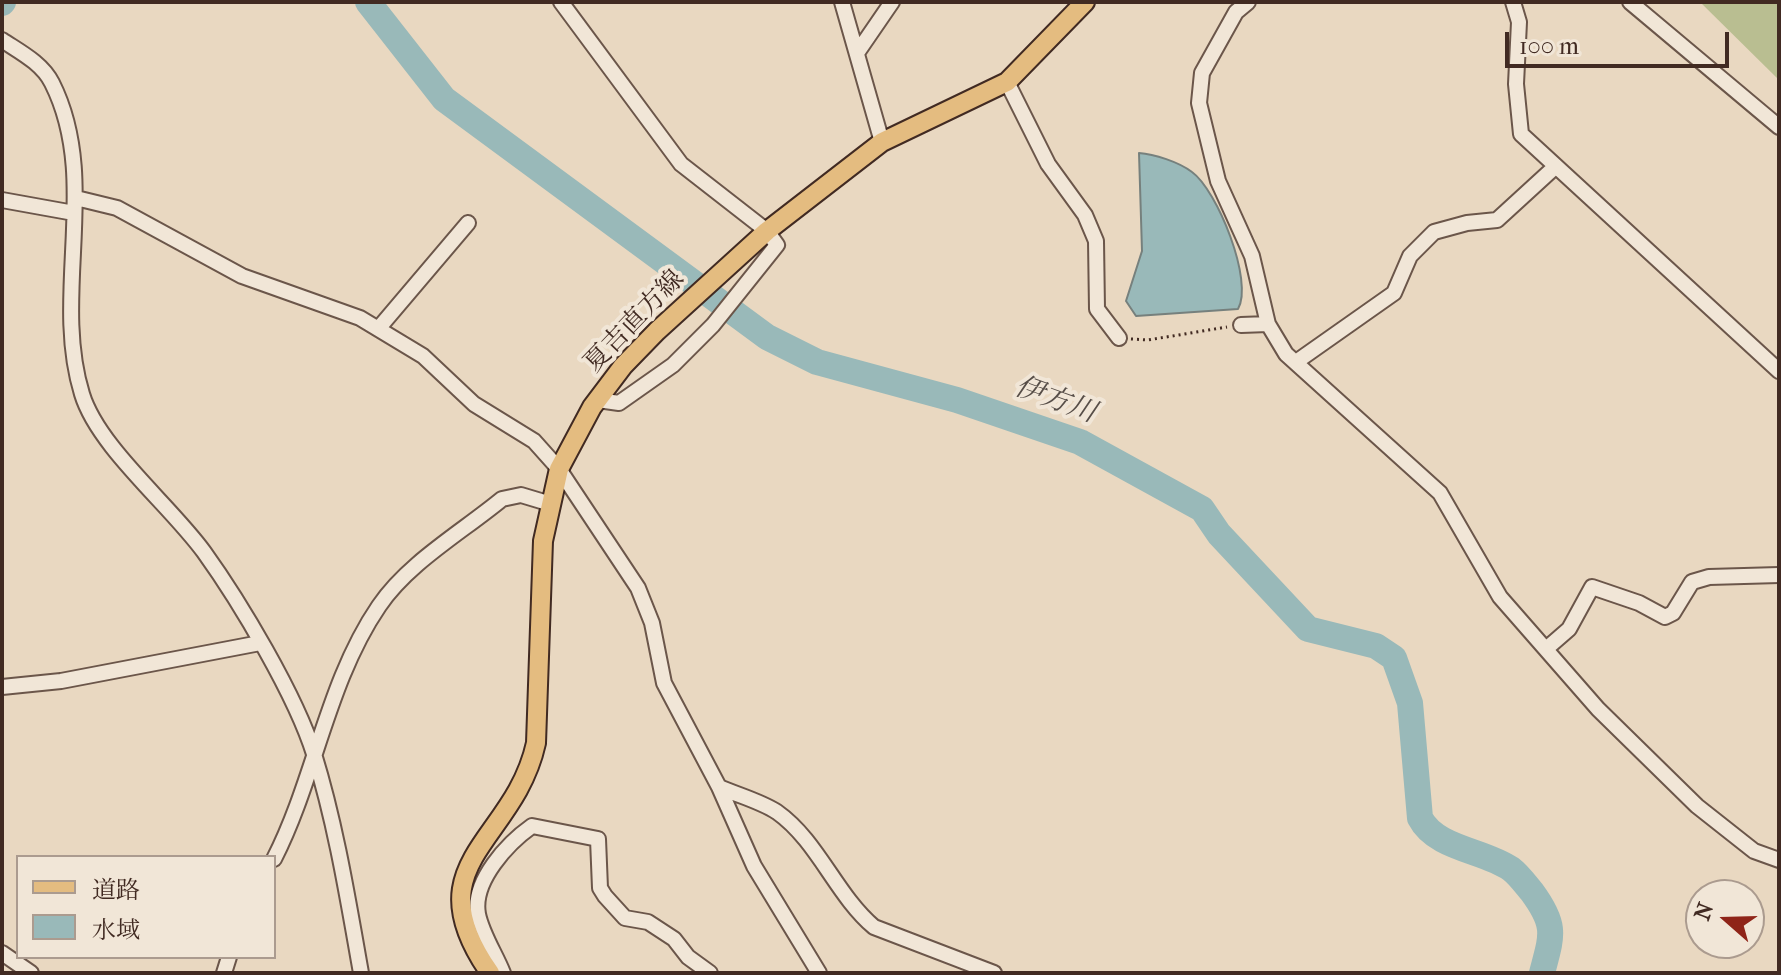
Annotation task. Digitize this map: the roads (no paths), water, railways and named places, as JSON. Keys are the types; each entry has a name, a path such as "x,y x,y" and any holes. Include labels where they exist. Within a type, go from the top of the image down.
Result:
{"main road":[{"name":"夏吉直方線","path":"490,973 470,944 461,915 462,885 472,854 506,814 531,768 536,743 543,541 559,469 598,400 623,366 683,306 767,231 882,142 1007,82 1085,2"}],"street":[{"path":"561,2 681,164 767,231 777,245 713,325 673,365 619,403 598,400"},
{"path":"842,2 882,142"},
{"path":"857,53 892,2"},
{"path":"1248,2 1236,12 1202,73 1199,103 1218,181 1252,256 1268,324 1286,354 1440,493 1500,597 1598,709 1697,806 1754,851 1779,860"},
{"path":"1513,2 1519,22 1516,84 1521,134 1779,371"},
{"path":"1630,2 1779,127"},
{"path":"2,40 35,62 52,82 67,129 75,206 71,348 82,397 101,430 203,552 260,643 313,752 339,853 361,973"},
{"path":"1007,82 1048,164 1085,215 1096,241 1097,309 1119,338"},
{"path":"1296,362 1394,293 1410,256 1434,232 1497,220 1556,166"},
{"path":"2,200 117,208 242,276 332,305 423,356 474,404 534,441 559,469 638,588 652,623 664,683 719,787 754,866 819,973"},
{"path":"378,329 468,223"},
{"path":"1241,325 1268,324"},
{"path":"276,855 313,752 371,621 397,583 502,499 521,495 551,504"},
{"path":"1546,649 1569,629 1592,587 1639,603 1665,617 1673,613 1692,582 1709,577 1779,575"},
{"path":"2,687 61,681 260,643"},
{"path":"719,787 777,812 804,840 858,914 874,927 994,973"},
{"path":"503,973 478,914 479,896 487,875 520,834 532,826 598,839 600,888 605,896 625,918 648,922 674,939 688,957 710,973"},
{"path":"2,953 31,973"}],"water":[{"path":"1139,153 1187,168 1212,197 1237,258 1242,296 1238,309 1136,316 1126,301 1142,251"}],"waterway":[{"name":"伊方川","path":"368,2 444,99 767,337 817,362 957,400 1080,442 1202,509 1219,534 1308,629 1376,646 1394,658 1410,703 1420,818 1427,828 1449,843 1511,869 1532,892 1546,914 1550,931 1542,973"}]}
